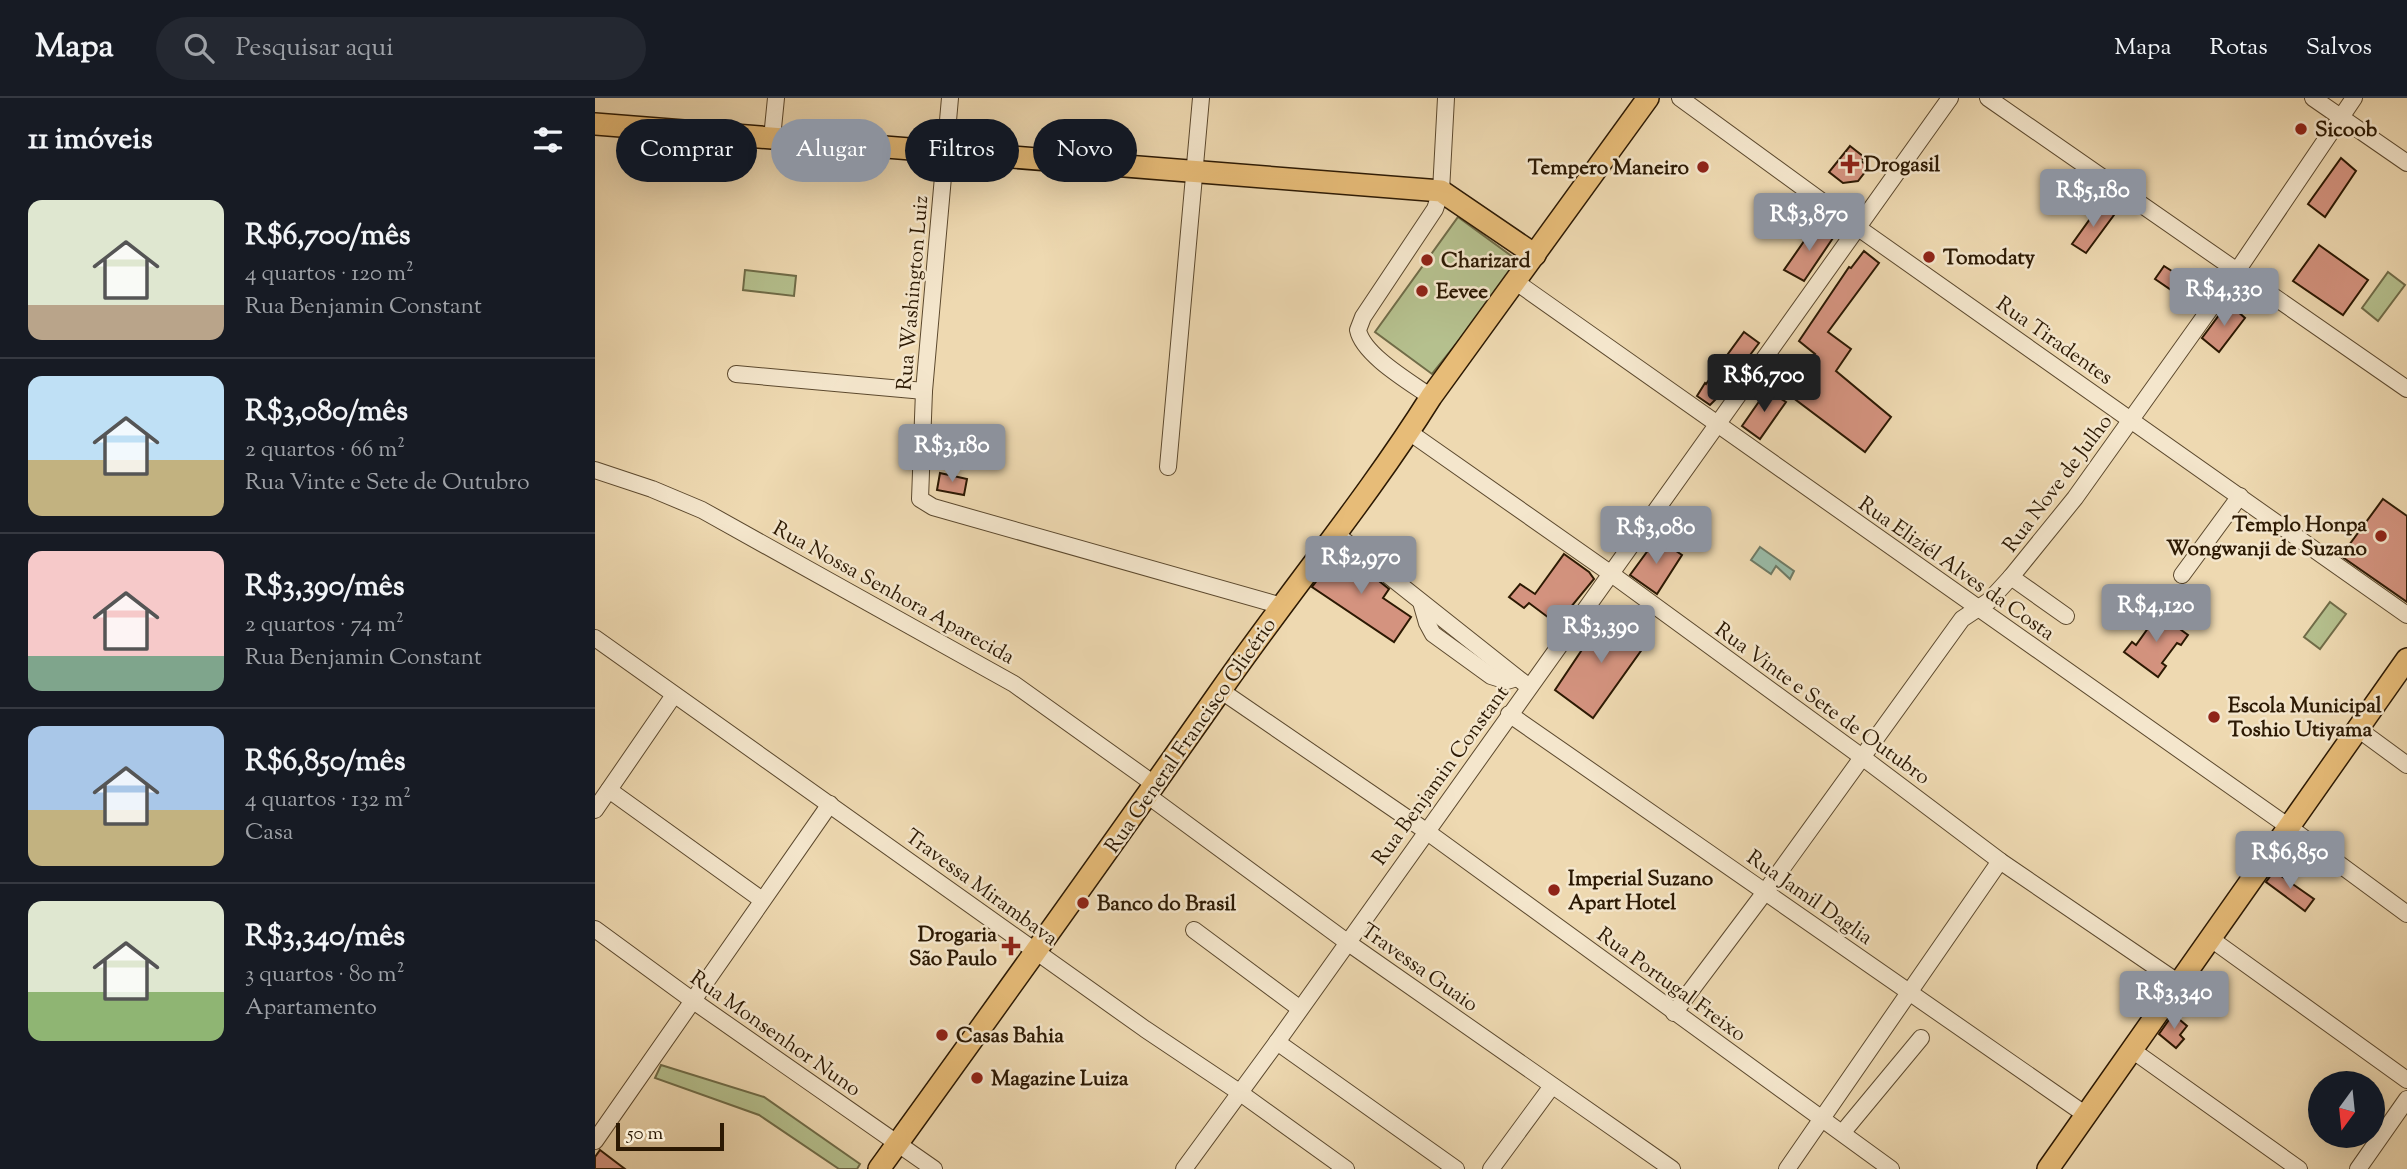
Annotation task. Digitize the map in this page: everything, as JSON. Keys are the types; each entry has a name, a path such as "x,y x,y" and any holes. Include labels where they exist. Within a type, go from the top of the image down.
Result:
{"main road":[{"name":"Rua General Francisco Glicério","path":"879,1169 1037,952 1220,690 1336,534 1431,397 1649,98"},
{"path":"595,109 616,119"},
{"path":"595,124 616,126"},
{"path":"1019,158 1441,191 1535,255"},
{"path":"2048,1169 2407,659"}],"street":[{"path":"774,119 776,98"},
{"name":"Rua Washington Luiz","path":"949,119 950,98"},
{"path":"1168,467 1201,98"},
{"path":"1431,397 1363,345 1358,330 1363,317 1435,209 1441,191 1446,98"},
{"name":"Rua Tiradentes","path":"1681,98 1857,227 2407,615"},
{"name":"Rua Benjamin Constant","path":"1184,1169 1509,714 1523,683 1610,573 1719,424 1950,98"},
{"path":"1988,98 2407,389"},
{"path":"2313,98 2407,163"},
{"name":"Rua Nove de Julho","path":"1674,1013 1962,619 1989,601 2075,498 2237,271 2354,98"},
{"name":"Rua Washington Luiz","path":"944,182 924,391 920,499 933,507 1282,606"},
{"name":"Rua Eliziél Alves da Costa","path":"1516,282 2289,827 2407,914"},
{"path":"736,374 924,391"},
{"name":"Rua Vinte e Sete de Outubro","path":"1409,432 1610,573 2000,861 2179,983"},
{"name":"Rua Nossa Senhora Aparecida","path":"595,470 692,505 1014,684 1151,790"},
{"path":"2182,575 2240,496"},
{"path":"1336,534 1421,602 1433,634 1492,676 1523,683"},
{"path":"2011,577 2066,617"},
{"name":"Travessa Mirambava","path":"595,638 1346,1169"},
{"name":"Rua Portugal Freixo","path":"1220,690 1426,831 1891,1169"},
{"path":"595,810 674,695"},
{"name":"Rua Jamil Daglia","path":"1509,714 2086,1115"},
{"path":"2358,729 2407,765"},
{"path":"609,790 762,900"},
{"name":"Travessa Guaio","path":"1151,790 1347,942 1672,1169"},
{"path":"595,1141 831,804"},
{"path":"1787,1169 2000,861"},
{"name":"Rua Monsenhor Nuno","path":"595,929 934,1169"},
{"path":"1194,930 1299,1008"},
{"path":"2211,939 2407,1080"},
{"path":"1843,1132 1921,1038"},
{"path":"1277,1042 1456,1169"},
{"path":"2131,1050 2299,1169"},
{"path":"1491,1169 1552,1086"},
{"path":"2358,1169 2407,1099"}],"shaded area":[{"path":"1458,217 1517,260 1501,288 1432,374 1375,332"},
{"path":"745,270 796,276 794,296 743,290"},
{"path":"2388,272 2405,285 2378,321 2362,308"},
{"path":"1760,547 1794,571 1790,579 1776,566 1771,574 1751,560"},
{"path":"2330,602 2346,614 2320,649 2304,637"},
{"path":"661,1065 764,1097 860,1164 857,1169 839,1169 759,1115 655,1078"}],"building":[{"name":"Drogasil","path":"1850,146 1864,157 1861,161 1869,167 1858,181 1843,183 1829,172"},
{"path":"2341,158 2356,171 2325,217 2308,204"},
{"path":"2100,205 2114,215 2086,253 2072,244"},
{"path":"1816,224 1833,238 1804,281 1784,270"},
{"path":"2319,245 2368,280 2343,315 2293,281"},
{"path":"1864,251 1879,263 1828,332 1851,349 1836,371 1891,417 1865,452 1788,394 1815,354 1799,341 1849,267 1851,268"},
{"path":"2164,266 2189,282 2180,296 2155,279"},
{"path":"2228,303 2245,318 2219,352 2202,338"},
{"path":"1744,332 1759,343 1710,405 1697,396"},
{"path":"1767,390 1786,402 1760,439 1742,426"},
{"path":"940,473 967,479 964,495 937,490"},
{"name":"Templo Honpa Wongwanji de Suzano","path":"2383,499 2407,516 2407,602 2341,556"},
{"path":"1657,538 1682,555 1657,594 1630,575"},
{"path":"1340,550 1389,589 1383,598 1411,617 1394,642 1312,587"},
{"path":"1564,554 1589,572 1594,579 1557,624 1529,603 1524,608 1509,597 1520,584 1535,594"},
{"path":"1608,611 1648,641 1593,718 1555,690"},
{"path":"2155,611 2188,635 2181,645 2177,643 2162,663 2166,666 2158,677 2124,652 2132,642 2136,645 2151,624 2147,621"},
{"path":"2274,871 2314,899 2305,911 2266,882"},
{"path":"2173,1014 2187,1026 2180,1035 2184,1039 2176,1048 2159,1034"},
{"path":"600,1150 625,1169 595,1169 595,1157"}],"place":[{"name":"Sicoob","path":"2301,129"},
{"name":"Drogasil","path":"1850,164"},
{"name":"Tempero Maneiro","path":"1703,167"},
{"name":"Tomodaty","path":"1929,257"},
{"name":"Charizard","path":"1427,260"},
{"name":"Eevee","path":"1422,291"},
{"name":"Templo Honpa Wongwanji de Suzano","path":"2381,536"},
{"name":"Escola Municipal Toshio Utiyama","path":"2214,717"},
{"name":"Imperial Suzano Apart Hotel","path":"1554,890"},
{"name":"Banco do Brasil","path":"1083,903"},
{"name":"Drogaria São Paulo","path":"1011,946"},
{"name":"Casas Bahia","path":"942,1035"},
{"name":"Magazine Luiza","path":"977,1078"}]}
